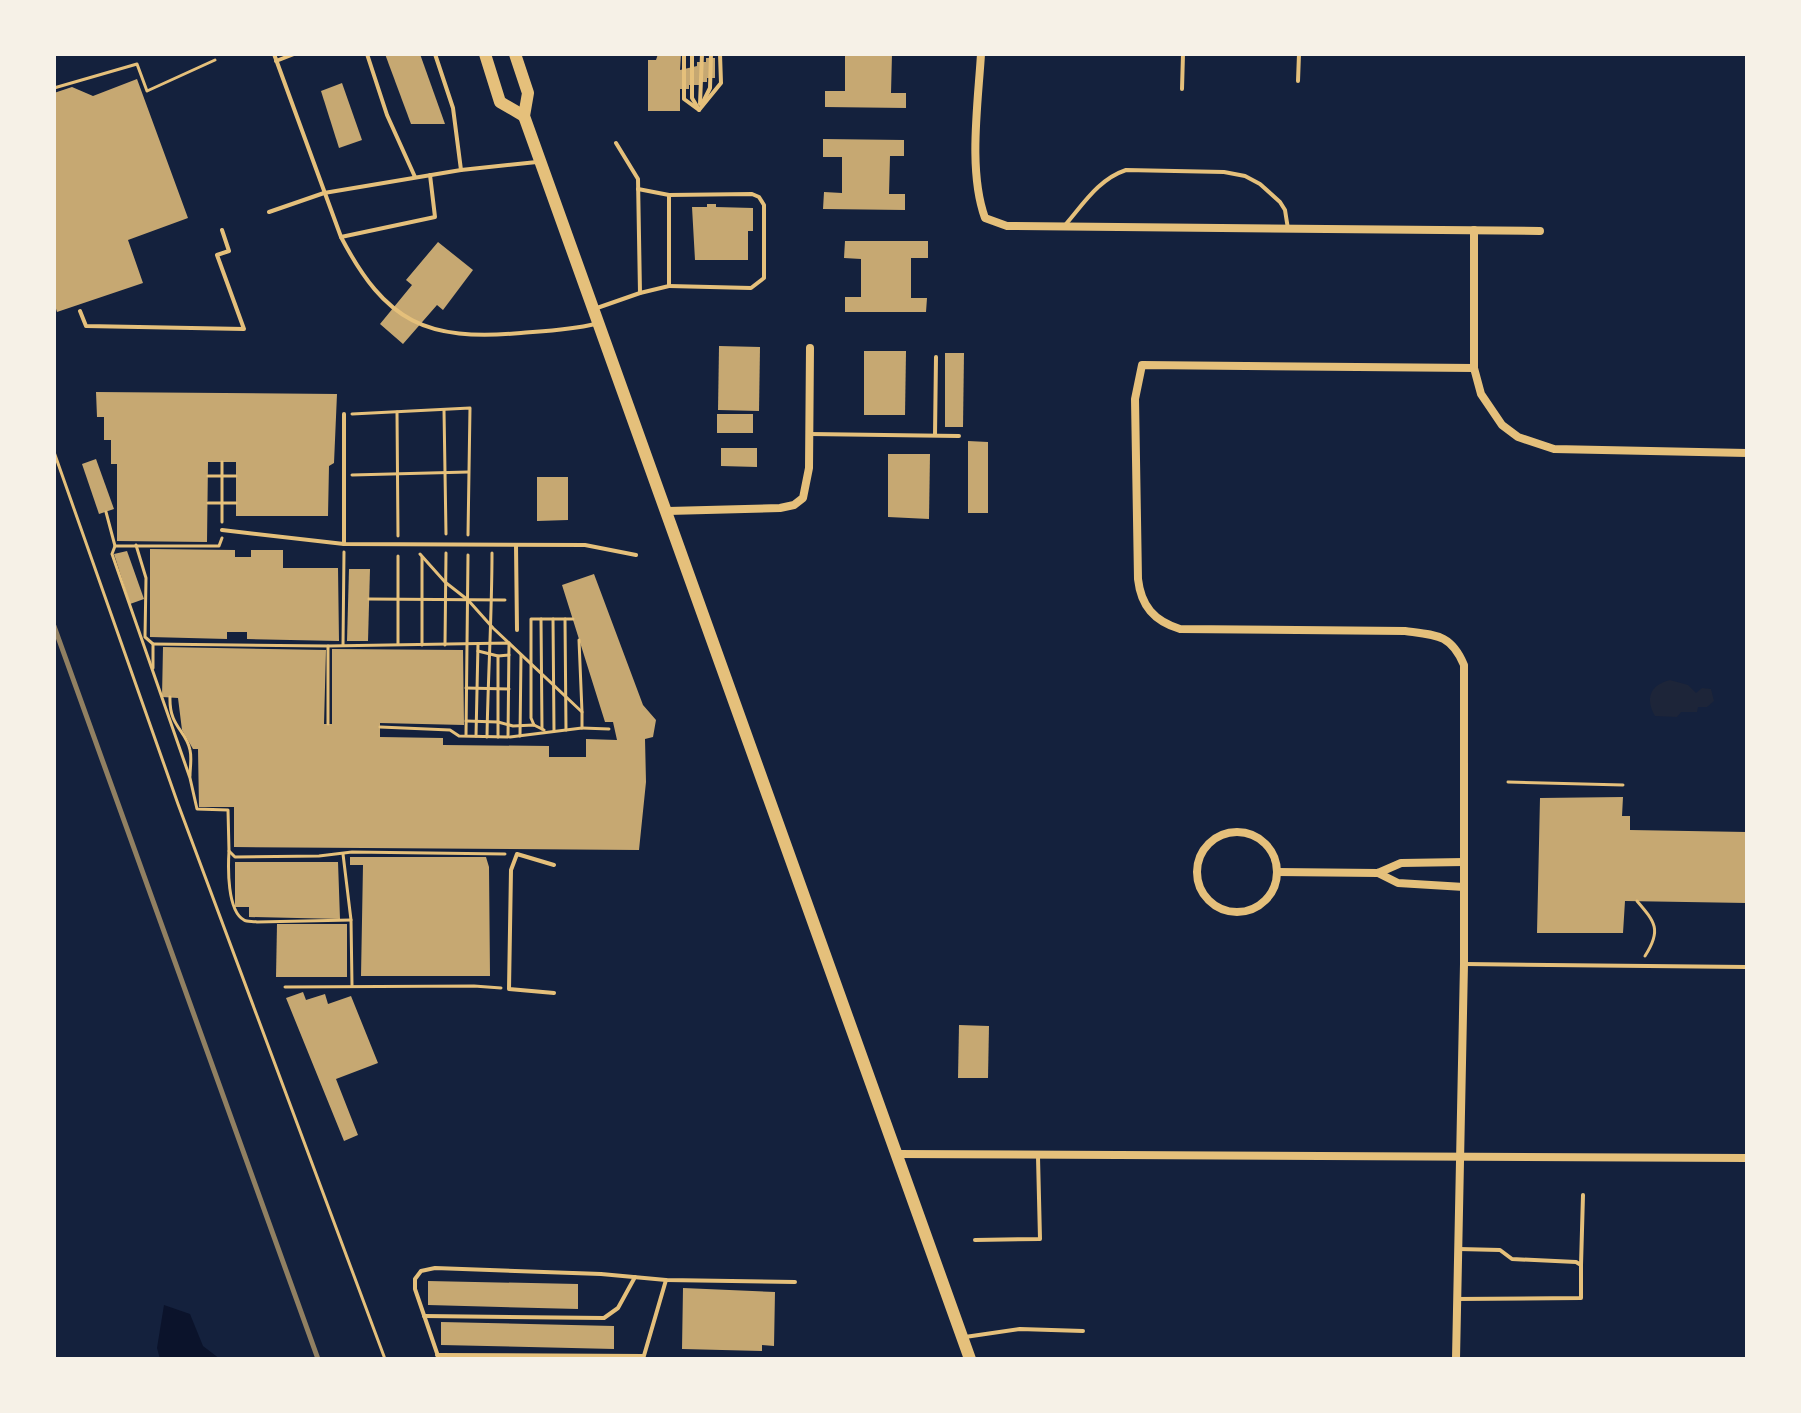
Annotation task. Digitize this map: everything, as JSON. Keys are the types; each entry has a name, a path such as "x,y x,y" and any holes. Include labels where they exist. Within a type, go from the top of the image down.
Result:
{"main road":[{"path":"485,54 500,102 524,116"},
{"path":"517,55 528,93 524,116 970,1359"}],"street":[{"path":"981,54 977,198 985,218 1007,226 1540,231"},
{"path":"1474,230 1474,368 1481,394 1502,425 1534,445 1554,449 1747,453"},
{"path":"668,511 780,508 794,505 803,498 808,485 810,348"},
{"path":"1456,1359 1464,964 1464,665 1449,640 1433,634 1405,631 1180,629 1155,617 1146,606 1138,579 1135,399 1142,365 1474,368"},
{"path":"1237,832 1249,834 1269,848 1277,872 1275,885 1268,897 1245,911 1218,907 1207,899 1197,874 1204,849 1213,840 1237,832"},
{"path":"1277,872 1378,873 1401,863 1464,862"},
{"path":"1378,873 1398,883 1464,887"},
{"path":"897,1154 1747,1158"}],"lane":[{"path":"274,54 341,237 360,272 381,298 424,328 453,334 494,335 570,330 600,322"},
{"path":"276,61 294,54"},
{"path":"367,54 387,115 415,177"},
{"path":"435,54 453,108 461,170"},
{"path":"684,54 684,99 699,110"},
{"path":"692,54 692,98 699,110"},
{"path":"699,110 702,54"},
{"path":"699,110 710,88 711,54"},
{"path":"699,110 721,83 720,54"},
{"path":"1182,89 1183,54"},
{"path":"1298,81 1299,54"},
{"path":"616,143 638,179 640,293"},
{"path":"269,212 324,193 461,170 541,162"},
{"path":"1065,226 1093,192 1112,175 1126,170 1224,172 1245,176 1260,184 1280,202 1285,210 1288,229"},
{"path":"341,237 435,217 430,175"},
{"path":"594,309 669,286 751,288 764,278 764,205 759,197 752,194 669,195 638,189"},
{"path":"669,195 669,286"},
{"path":"80,311 86,326 244,329 217,255 229,251 222,230"},
{"path":"935,435 936,357"},
{"path":"344,414 344,544"},
{"path":"810,434 959,436"},
{"path":"222,530 344,544 585,545 636,555"},
{"path":"516,545 517,630"},
{"path":"554,865 517,854 511,870 509,989 554,993"},
{"path":"1464,964 1747,967"},
{"path":"975,1240 1040,1239 1038,1155"},
{"path":"1457,1299 1581,1298 1583,1195"},
{"path":"1458,1249 1500,1250 1512,1259 1576,1262 1581,1265"},
{"path":"666,1280 643,1358 438,1357 415,1289 415,1279 421,1271 435,1268 666,1280 795,1282"},
{"path":"424,1316 604,1318 618,1308 635,1277"},
{"path":"963,1337 1020,1329 1083,1331"}],"path":[{"path":"54,88 137,64 147,91 215,60"},
{"path":"344,414 470,408 466,736"},
{"path":"444,410 445,645"},
{"path":"397,412 398,645"},
{"path":"54,452 178,804 385,1359"},
{"path":"115,546 219,546 222,542 222,462"},
{"path":"344,475 469,472"},
{"path":"208,476 236,476"},
{"path":"208,503 236,503"},
{"path":"106,512 115,546 112,554 190,778 197,809 228,810 230,890 234,910 243,919 257,922 351,920"},
{"path":"343,645 344,544"},
{"path":"136,545 146,578 145,637 153,644 328,646 509,643"},
{"path":"412,545 445,582 468,600 493,628 582,712"},
{"path":"487,737 489,653 493,628 492,545"},
{"path":"422,556 422,645"},
{"path":"369,599 516,601"},
{"path":"534,725 531,718 531,619 573,619"},
{"path":"541,619 542,729"},
{"path":"553,619 554,732"},
{"path":"565,619 566,730"},
{"path":"579,640 582,728"},
{"path":"476,736 478,643"},
{"path":"508,737 509,643"},
{"path":"153,644 153,673"},
{"path":"328,646 328,724"},
{"path":"478,651 509,655"},
{"path":"520,736 521,654"},
{"path":"498,656 498,737"},
{"path":"466,688 509,689"},
{"path":"170,697 169,710 190,748 190,778"},
{"path":"466,721 534,725 548,732"},
{"path":"175,725 181,725"},
{"path":"380,727 450,730 459,736 487,737 582,728 609,729"},
{"path":"1508,782 1623,785"},
{"path":"229,851 235,857 249,858 343,854 517,854"},
{"path":"343,854 351,920 352,986"},
{"path":"1637,901 1653,920 1656,936 1637,966"},
{"path":"285,987 474,986 509,989"}],"shaded area":[{"path":"1670,680 1688,685 1696,693 1702,688 1711,689 1714,701 1707,707 1698,707 1697,712 1681,712 1677,717 1655,716 1650,703 1651,693 1658,685"},
{"path":"164,1305 190,1314 203,1346 220,1359 160,1359 157,1348"}],"building":[{"path":"385,54 420,54 445,124 411,124"},
{"path":"658,54 681,54 680,70 697,66 697,62 706,62 706,58 715,58 715,78 707,78 707,82 699,82 699,85 689,85 689,89 680,89 680,111 648,111 648,60 656,60"},
{"path":"845,54 892,54 891,93 906,93 906,108 825,107 825,91 845,91"},
{"path":"137,79 188,218 128,240 143,283 57,312 54,302 54,93 72,87 93,96"},
{"path":"342,83 362,140 339,148 321,91"},
{"path":"823,139 904,140 904,156 890,156 889,194 905,194 905,210 823,209 824,192 842,193 842,157 823,157"},
{"path":"707,204 753,208 753,231 748,231 748,260 695,260 692,207 707,207"},
{"path":"845,241 928,241 928,258 911,258 911,298 927,298 926,312 845,312 845,297 861,297 861,259 844,258"},
{"path":"438,242 473,270 443,310 437,305 403,344 380,324 412,285 406,280"},
{"path":"719,346 760,347 759,411 718,410"},
{"path":"864,351 906,351 905,415 864,415"},
{"path":"945,353 964,353 963,427 945,427"},
{"path":"96,392 337,394 334,463 329,466 328,516 236,516 236,462 208,462 207,542 117,541 117,464 111,464 111,440 104,440 104,417 97,417"},
{"path":"717,414 753,414 753,433 717,433"},
{"path":"968,441 988,442 988,513 968,513"},
{"path":"721,448 757,448 757,467 721,466"},
{"path":"888,454 930,454 929,519 888,517"},
{"path":"96,459 114,509 99,514 82,464"},
{"path":"537,477 568,477 568,520 537,521"},
{"path":"150,549 235,550 235,557 251,557 251,550 283,550 283,568 338,568 339,641 247,639 247,632 227,632 227,639 150,637"},
{"path":"127,551 144,599 130,604 114,554"},
{"path":"349,569 370,569 368,641 347,641"},
{"path":"594,574 643,705 656,720 653,737 645,739 646,782 639,850 234,847 234,807 199,807 198,749 193,749 182,730 178,698 162,697 163,647 326,650 324,724 332,724 332,649 463,650 464,725 380,723 380,737 443,738 443,745 549,746 549,757 586,757 586,739 617,740 613,722 605,722 562,585"},
{"path":"1623,797 1622,816 1630,816 1630,830 1747,832 1747,903 1625,901 1623,933 1537,933 1540,798"},
{"path":"350,857 486,857 489,867 490,976 361,976 363,865 350,865"},
{"path":"235,862 338,862 340,919 249,917 249,907 235,907"},
{"path":"277,924 347,924 347,977 276,977"},
{"path":"303,992 306,1000 325,994 328,1004 351,996 378,1063 336,1079 358,1135 344,1141 286,998"},
{"path":"959,1025 989,1026 988,1078 958,1078"},
{"path":"428,1281 578,1284 578,1309 428,1305"},
{"path":"683,1288 775,1292 774,1346 762,1345 762,1351 682,1349"},
{"path":"441,1322 614,1326 614,1349 441,1345"}],"railway":[{"path":"54,626 318,1359"}]}
